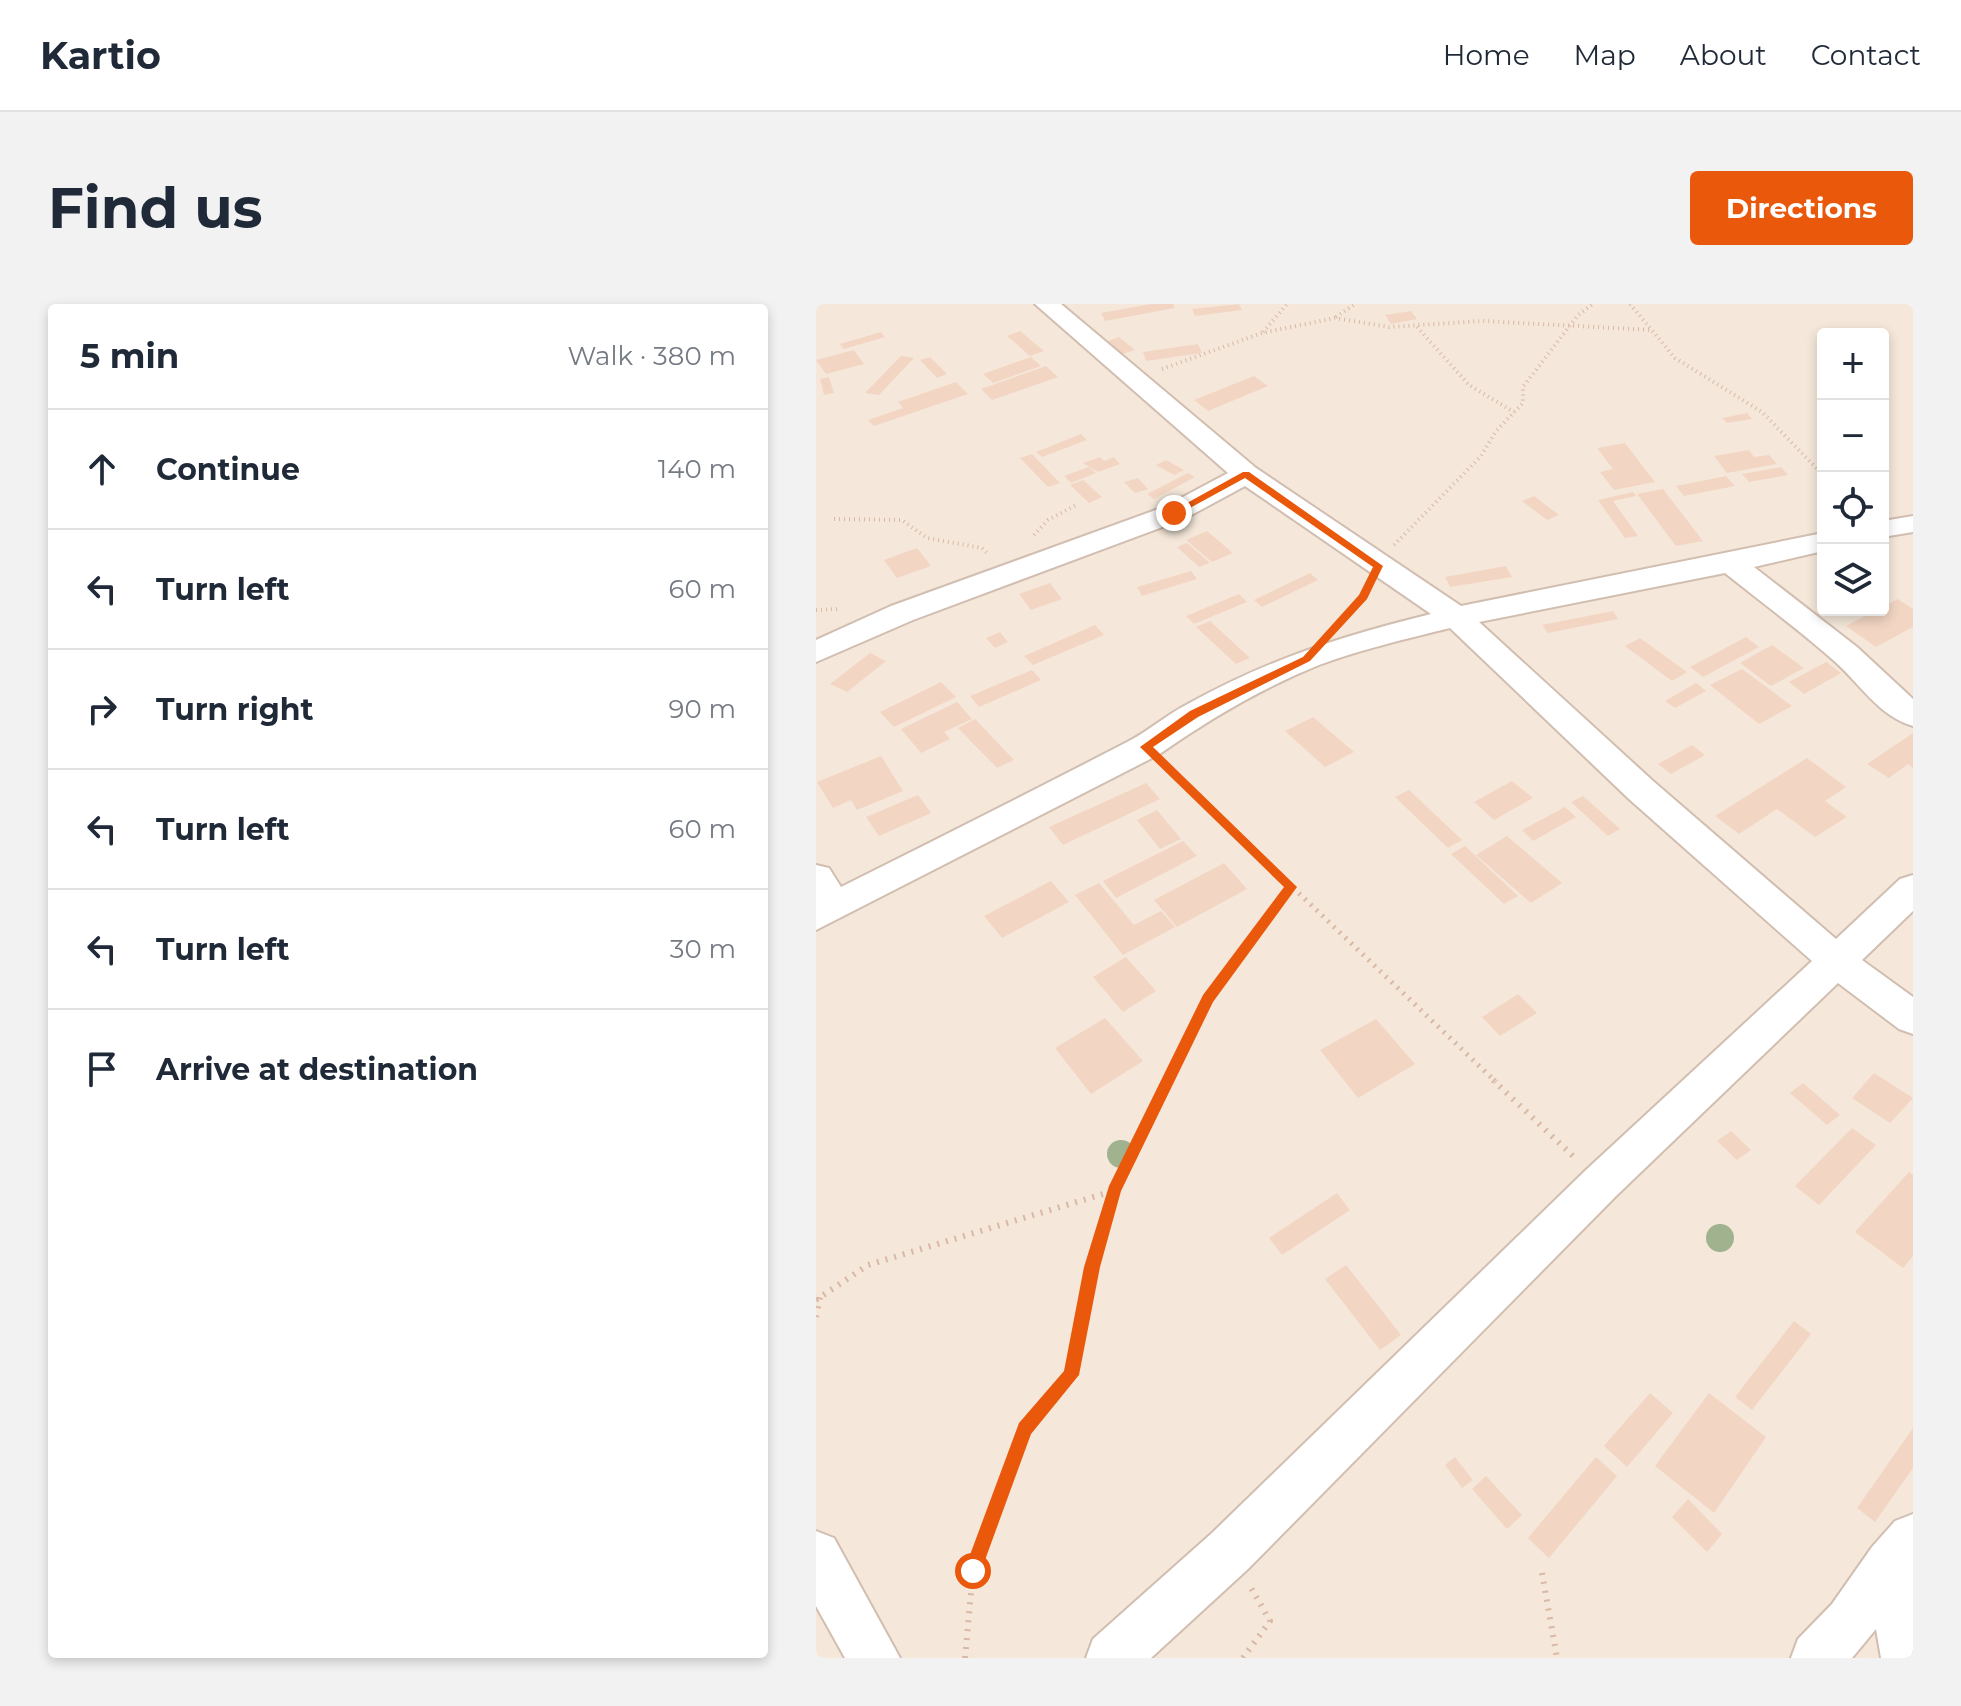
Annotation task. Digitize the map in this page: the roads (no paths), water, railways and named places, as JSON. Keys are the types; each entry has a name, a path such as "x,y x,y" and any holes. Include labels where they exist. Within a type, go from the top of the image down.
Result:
{"street":[{"path":"1047,304 1246,474 1456,617 1641,790 1838,962 1913,1018"},
{"path":"816,652 902,613 1174,513 1246,474"},
{"path":"1889,528 1913,524"},
{"path":"822,901 1146,747 1194,714 1306,659 1368,639 1456,617 1817,543"},
{"path":"1731,563 1846,654 1890,699 1913,715"},
{"path":"1112,1658 1230,1551 1601,1183 1913,889"},
{"path":"1817,1658 1850,1622 1901,1552"},
{"path":"1901,1552 1907,1658"},
{"path":"816,1556 874,1658"}]}
